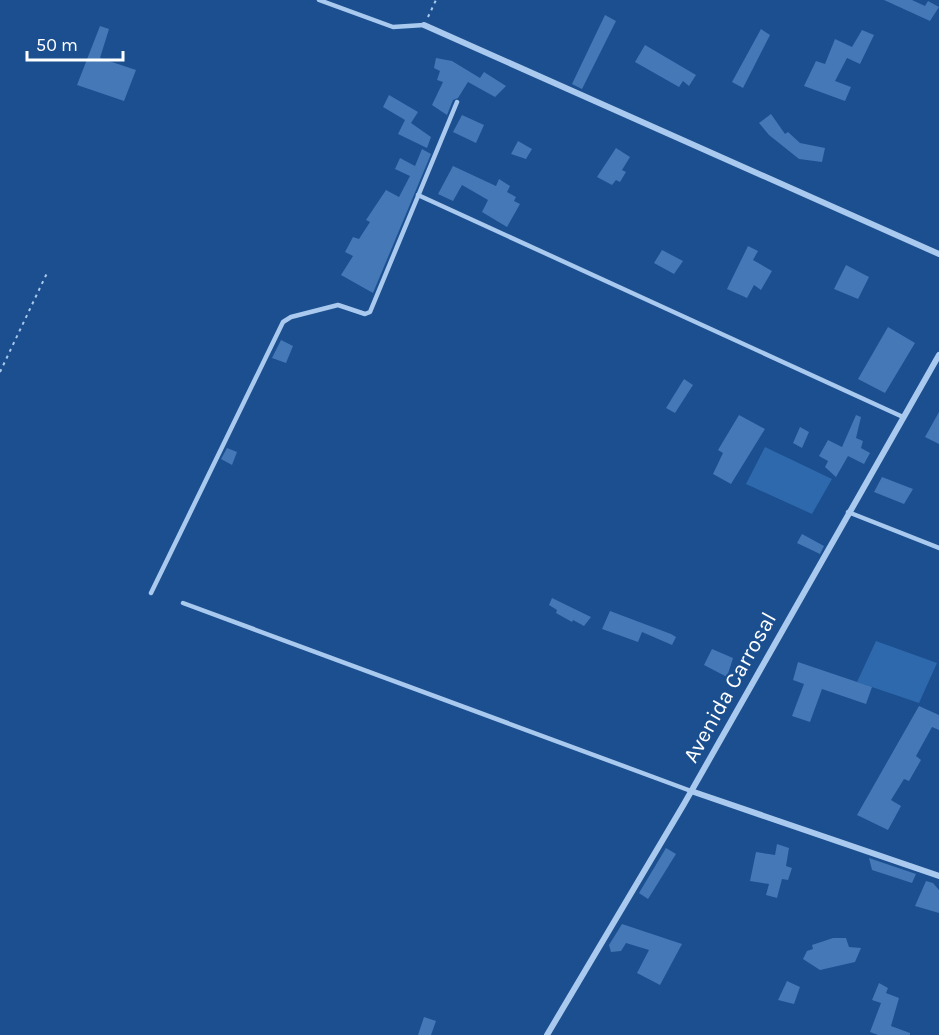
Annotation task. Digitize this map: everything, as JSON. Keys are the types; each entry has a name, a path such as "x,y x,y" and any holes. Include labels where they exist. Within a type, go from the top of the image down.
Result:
{"street":[{"path":"424,25 939,254"},
{"name":"Avenida Carrosal","path":"547,1035 691,791 939,355"},
{"path":"691,791 939,876"}],"lane":[{"path":"319,0 393,27 424,25"},
{"path":"151,593 283,322 338,304 365,314 370,312 457,102"},
{"path":"418,195 903,417"},
{"path":"848,512 939,548"},
{"path":"183,603 691,791"}],"path":[{"path":"424,25 436,0"},
{"path":"0,372 48,271"}],"shaded area":[{"path":"765,447 832,479 812,514 746,484"},
{"path":"876,641 937,663 919,703 857,682"}],"building":[{"path":"884,0 912,0 925,6 928,1 939,7 930,21"},
{"path":"605,15 616,21 582,89 572,84"},
{"path":"100,26 109,29 100,58 136,70 124,101 77,85"},
{"path":"761,29 770,35 743,88 732,82"},
{"path":"862,30 874,35 860,64 847,58 835,81 851,87 845,101 804,86 816,61 825,64 835,39 852,47"},
{"path":"645,45 696,75 689,86 683,81 679,87 635,62"},
{"path":"436,58 452,61 480,78 484,72 506,86 495,97 468,82 458,98 453,100 447,115 432,105 443,82 437,80 440,71 434,68"},
{"path":"389,95 418,112 411,123 431,137 427,148 398,134 405,120 383,107"},
{"path":"771,114 785,134 788,132 800,143 825,148 822,162 799,159 769,135 759,123"},
{"path":"462,115 484,125 476,143 453,132"},
{"path":"518,141 532,149 526,159 511,154"},
{"path":"616,148 630,157 622,170 626,172 620,182 616,180 612,185 597,177"},
{"path":"422,149 431,154 373,293 341,275 353,256 345,252 353,237 359,239 370,222 366,220 386,190 399,197 410,176 395,169 400,158 415,166"},
{"path":"453,166 496,186 499,179 510,186 507,192 516,197 514,201 520,204 507,227 482,212 488,200 462,185 453,201 438,194"},
{"path":"748,246 758,251 753,260 772,271 761,290 754,285 747,298 727,289"},
{"path":"662,250 683,261 674,274 654,263"},
{"path":"846,265 869,277 858,299 834,289"},
{"path":"888,327 915,343 885,393 858,379"},
{"path":"281,340 293,346 286,363 272,358"},
{"path":"684,379 693,385 675,413 666,408"},
{"path":"939,412 939,444 925,437"},
{"path":"739,415 765,429 731,484 713,474 723,453 718,450"},
{"path":"856,415 861,417 856,438 863,441 861,448 870,453 864,464 848,456 836,477 825,467 828,461 819,456 828,440 842,447"},
{"path":"800,427 809,432 802,448 793,443"},
{"path":"227,448 237,452 232,465 221,459"},
{"path":"882,477 913,489 904,504 874,492"},
{"path":"802,534 824,546 820,554 797,543"},
{"path":"552,598 591,617 584,626 573,620 572,622 556,613 557,610 549,605"},
{"path":"610,611 676,637 672,645 642,632 638,642 602,629"},
{"path":"712,649 733,658 727,677 704,665"},
{"path":"798,662 872,687 866,704 822,689 810,722 792,716 804,684 793,680"},
{"path":"919,706 939,715 939,730 932,727 916,756 921,760 909,781 904,779 891,800 901,806 888,830 857,815"},
{"path":"777,844 789,848 786,866 792,868 788,880 782,879 777,898 766,895 769,884 750,881 756,852 775,855"},
{"path":"666,848 676,854 648,899 639,893"},
{"path":"869,858 916,874 912,883 872,870"},
{"path":"926,881 933,883 939,890 939,913 915,906"},
{"path":"622,924 682,944 660,985 637,973 649,950 626,943 621,951 611,952 609,945"},
{"path":"833,938 846,938 849,947 861,948 855,962 820,970 803,959 807,951 813,949 812,945"},
{"path":"787,981 800,987 794,1004 778,1000"},
{"path":"879,983 888,988 886,993 899,998 891,1026 910,1033 910,1035 878,1035 870,1032 881,1003 872,1000"},
{"path":"424,1017 436,1021 431,1035 418,1035"}]}
